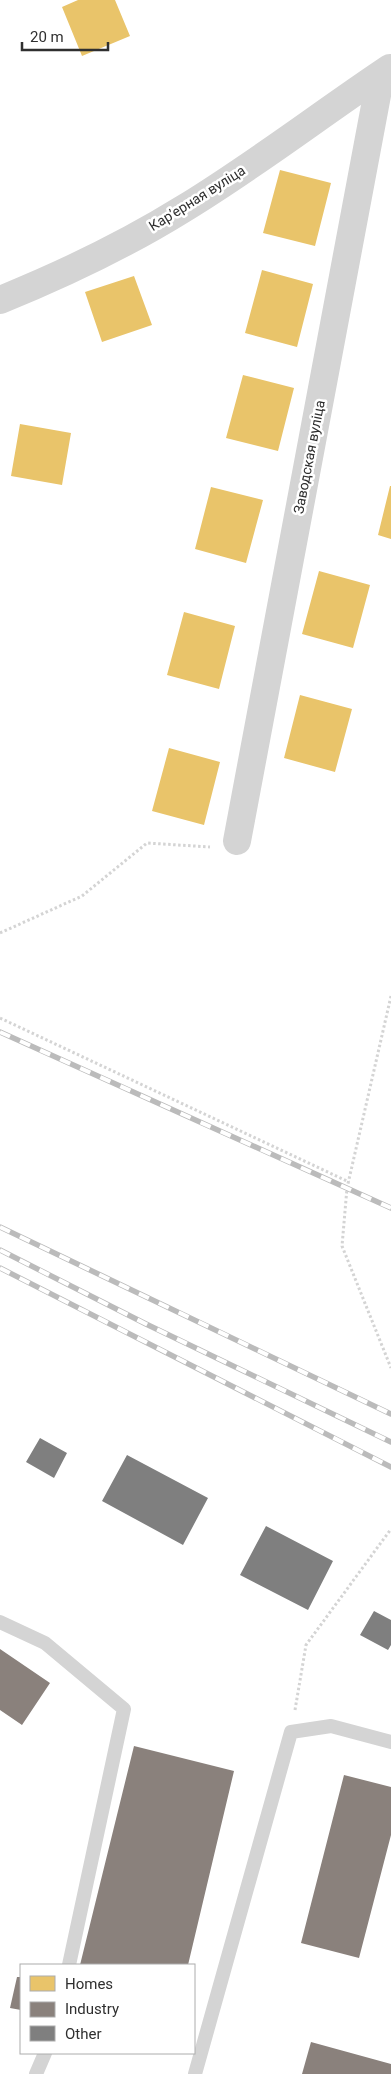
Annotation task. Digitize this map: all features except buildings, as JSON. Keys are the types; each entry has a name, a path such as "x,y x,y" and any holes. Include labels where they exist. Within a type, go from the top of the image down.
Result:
{"street":[{"name":"Карʼерная вуліца","path":"0,300 54,278 103,254 184,209 386,70"},
{"name":"Заводская вуліца","path":"237,841 386,70"}],"lane":[{"path":"0,1622 45,1643 124,1709 69,1964"},
{"path":"195,2074 291,1732 332,1726 391,1742"},
{"path":"36,2074 45,2054"}],"path":[{"path":"0,934 82,896 146,843 219,848 237,841"},
{"path":"391,996 349,1182 342,1246 391,1368"},
{"path":"0,1018 349,1182"},
{"path":"291,1732 306,1645 391,1530"}],"railway":[{"path":"0,1032 391,1208"},
{"path":"0,1227 391,1414"},
{"path":"0,1250 146,1324 391,1442"},
{"path":"0,1268 391,1467"}]}
